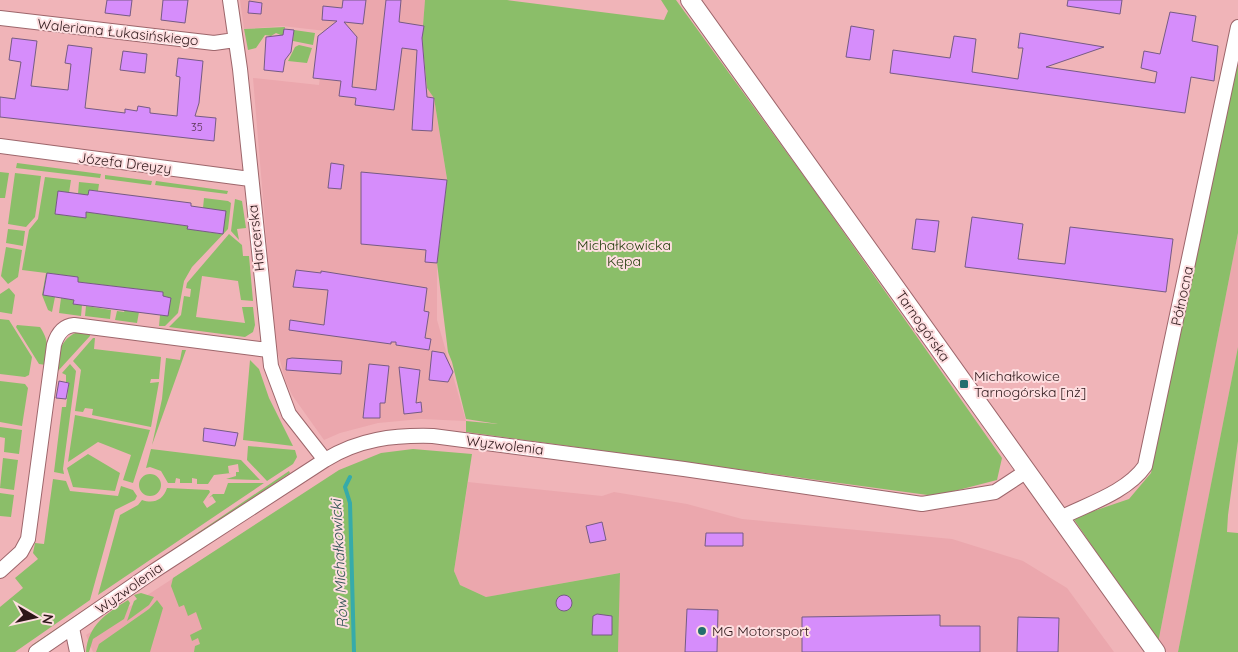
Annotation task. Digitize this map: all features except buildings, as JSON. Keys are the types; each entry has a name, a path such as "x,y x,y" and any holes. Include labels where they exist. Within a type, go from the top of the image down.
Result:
{"street":[{"name":"Harcerska","path":"230,0 239,61 268,350 274,380 289,414 325,460"},
{"name":"Tarnogórska","path":"690,0 1156,652"},
{"name":"Waleriana Łukasińskiego","path":"0,18 214,43 235,40"},
{"name":"Północna","path":"1060,518 1126,487 1138,477 1145,466 1238,27"},
{"name":"Józefa Dreyzy","path":"0,146 250,179"},
{"path":"0,571 21,552 28,539 54,345 60,332 66,327 74,325 268,350"},
{"name":"Wyzwolenia","path":"36,652 154,571 325,460 341,450 369,440 406,436 433,436 675,468 922,504 995,492 1027,471"},
{"path":"72,628 77,652"}],"shaded area":[{"path":"240,0 425,0 422,38 427,88 434,98 447,180 437,263 437,320 466,421 421,419 378,423 340,433 324,440 292,395 286,382 275,343 253,78 319,85 326,31 282,26 244,29"},
{"path":"1238,233 1238,347 1178,652 1167,652 1158,643"},
{"path":"468,482 602,496 614,492 687,504 742,519 952,539 1023,561 1067,588 1114,652 618,652 619,573 486,597 460,585 454,571"},
{"path":"212,553 238,652 93,652 86,635"}],"green space":[{"name":"Michałkowicka Kępa","path":"425,0 507,0 664,20 668,11 661,0 676,0 816,193 1002,458 997,480 935,496 466,432 466,421 498,424 466,419 448,352 437,263 447,179 434,98 427,88 422,38"},
{"path":"285,27 283,36 276,33 271,36 265,35 256,48 248,50 244,29"},
{"path":"294,30 315,33 313,45 293,41"},
{"path":"299,45 312,48 307,63 288,61 295,47"},
{"path":"1238,49 1238,233 1158,643 1073,518 1129,499 1151,473"},
{"path":"17,163 101,174 100,178 16,168"},
{"path":"0,172 9,173 5,198 0,198"},
{"path":"15,173 41,176 35,217 26,227 8,224"},
{"path":"105,175 152,181 151,185 105,179"},
{"path":"45,177 71,180 69,193 58,192 55,214 86,218 86,212 188,226 188,229 222,234 203,208 204,198 231,203 228,229 192,267 184,281 178,313 165,326 159,326 160,315 168,316 171,298 163,296 163,292 78,282 77,277 47,273 43,295 55,297 52,312 48,310 42,295 46,273 22,270 29,230 38,219"},
{"path":"156,181 228,191 227,194 155,185"},
{"path":"79,182 99,184 98,191 90,190 88,195 78,194"},
{"path":"235,199 242,201 246,228 237,229 239,240 231,231"},
{"path":"8,229 25,231 23,246 6,243"},
{"path":"229,234 242,245 243,256 249,256 253,301 241,300 238,281 202,276 196,317 245,323 242,307 253,307 255,325 253,332 245,337 169,327 181,315 184,296 190,297 191,289 186,288 187,283"},
{"path":"6,247 22,250 18,277 8,284 1,276"},
{"path":"9,288 15,295 12,314 0,312 0,294"},
{"path":"61,298 74,300 73,304 82,305 81,316 59,313"},
{"path":"86,306 111,310 110,319 85,316"},
{"path":"125,310 139,312 137,323 115,320 117,311 124,312"},
{"path":"0,319 9,320 32,357 29,375 25,377 0,374"},
{"path":"17,325 40,327 47,345 46,365 39,364 16,327"},
{"path":"78,332 90,334 90,336 58,371 57,365 61,348 72,334"},
{"path":"95,338 94,349 161,357 159,379 151,379 150,383 159,382 151,427 92,415 93,409 85,408 83,412 75,411 81,370 73,361"},
{"path":"1238,347 1238,441 1227,532 1238,533 1238,652 1178,652"},
{"path":"182,350 186,350 152,445 162,399 166,358 180,360"},
{"path":"250,360 259,369 269,398 293,446 243,440"},
{"path":"70,364 76,371 63,469 64,474 54,472 62,407 66,407 69,382 66,382 66,375 62,373"},
{"path":"0,381 25,384 28,388 22,426 0,422"},
{"path":"75,415 150,430 133,483 123,480 131,455 98,442 68,462"},
{"path":"0,427 22,430 19,454 4,452 5,438 0,437"},
{"path":"248,446 295,450 297,457 293,464 267,481 247,460"},
{"path":"151,449 241,460 260,480 226,479 236,476 236,472 239,472 238,464 228,466 229,473 231,473 214,475 208,484 197,484 197,479 192,478 192,483 180,483 180,479 176,478 175,483 168,483 161,471 150,467 146,468"},
{"path":"413,449 472,454 454,571 460,585 486,597 620,573 618,652 194,652 195,646 200,644 198,638 192,641 190,635 202,629 196,612 188,616 184,605 179,607 171,586 173,578 339,470 381,453"},
{"path":"88,454 120,473 115,491 73,487 67,468"},
{"path":"3,458 18,460 14,490 0,488"},
{"path":"289,471 290,473 34,646 32,645"},
{"path":"150,474 158,477 161,485 158,493 150,496 142,493 139,485 142,477"},
{"path":"53,479 66,481 70,491 118,496 121,486 133,490 137,496 135,500 115,510 90,600 15,652 0,652 0,607 23,588 15,578 38,559 33,553 35,543 44,544"},
{"path":"228,483 264,483 98,595 120,515 138,505 142,500 150,502 158,500 163,496 167,488 209,490 210,492 203,502 207,508 216,502 212,496 209,498 213,494 224,494"},
{"path":"0,493 14,495 11,517 0,516"},
{"path":"141,593 154,597 149,605 127,621 134,601 137,599 134,595"},
{"path":"128,600 130,603 124,619 93,639 89,652 86,652 90,634 95,627 106,615"},
{"path":"157,600 163,608 150,652 96,652 99,644 149,609"}],"waterway":[{"name":"Rów Michałkowicki","path":"350,477 345,487 350,503 354,652"}],"place":[{"name":"Michałkowice Tarnogórska [nż]","path":"964,384"},
{"name":"MG Motorsport","path":"702,631"}]}
